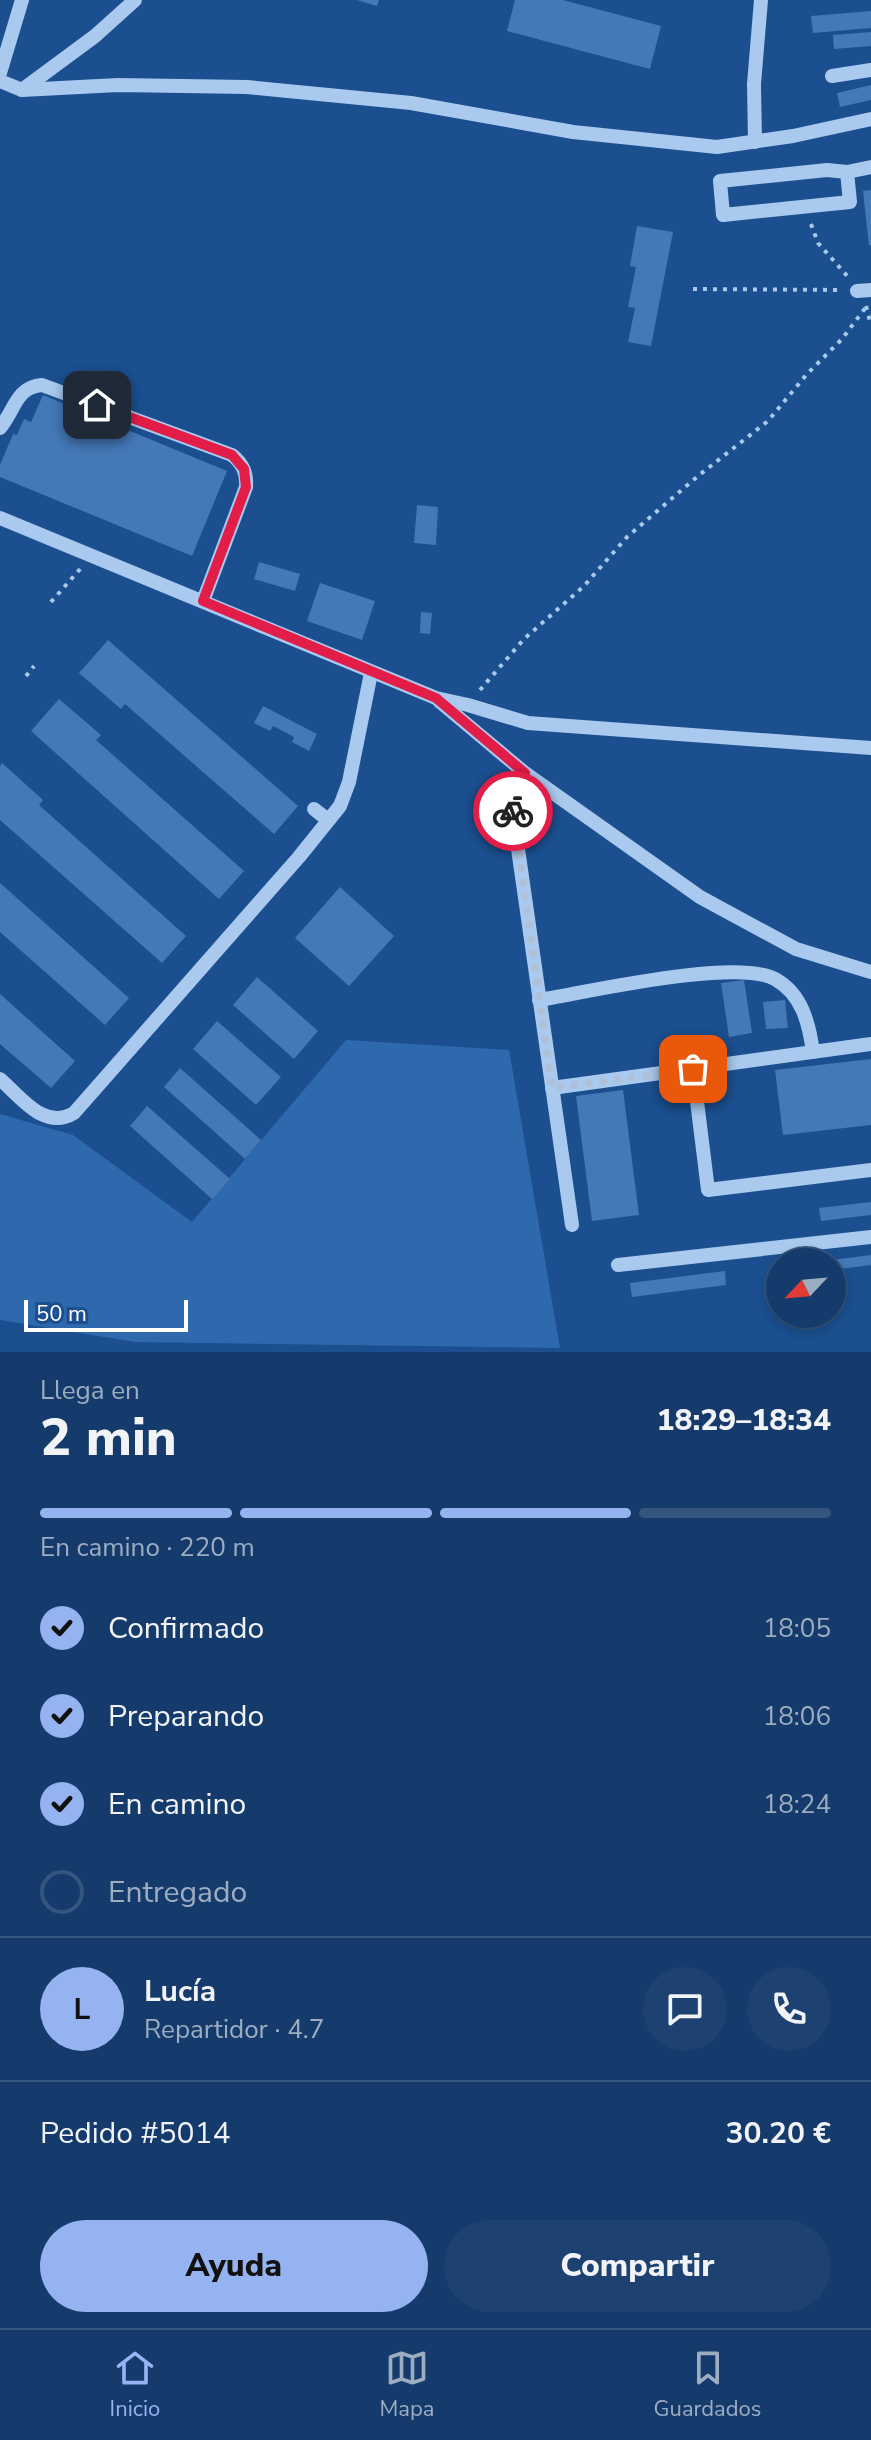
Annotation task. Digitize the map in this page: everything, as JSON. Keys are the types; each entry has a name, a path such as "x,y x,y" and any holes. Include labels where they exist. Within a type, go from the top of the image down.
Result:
{"street":[{"path":"0,73 22,0"},
{"path":"22,90 95,36 135,0"},
{"path":"755,142 754,84 761,0"},
{"path":"832,76 871,70"},
{"path":"0,81 22,90 118,85 247,87 411,103 573,132 717,147 793,136 871,119"},
{"path":"847,172 850,202 723,215 720,181 827,170 847,172 871,167"},
{"path":"0,428 18,395 25,389 42,385 232,455 239,461 247,477 246,487 203,601"},
{"path":"0,518 371,673 436,698 528,723 871,748"},
{"path":"0,1079 41,1116 58,1120 74,1113 340,806 349,782 371,673"},
{"path":"436,698 525,773 700,897 796,949 871,972"},
{"path":"525,773 516,792 513,814 572,1225"},
{"path":"314,809 328,820"},
{"path":"539,1000 723,971 755,973 789,989 801,1005 810,1030 813,1052"},
{"path":"552,1088 871,1044"},
{"path":"693,1069 708,1190 871,1170"},
{"path":"618,1265 871,1237"}],"path":[{"path":"804,207 818,243 864,290 871,325"},
{"path":"693,289 864,290"},
{"path":"468,705 524,639 584,586 627,537 768,421 807,374 842,339 866,307"},
{"path":"51,602 83,565 87,555"},
{"path":"26,676 34,666"}],"shaded area":[{"path":"346,1040 509,1050 560,1348 135,1342 0,1320 0,1114 73,1135 192,1222"}],"building":[{"path":"357,0 379,0 377,6"},
{"path":"515,0 563,0 661,26 650,69 507,31"},
{"path":"871,11 871,28 813,33 811,16"},
{"path":"871,32 871,46 834,49 833,35"},
{"path":"871,85 871,100 840,107 837,93"},
{"path":"871,190 871,245 869,246 863,191"},
{"path":"637,226 673,232 651,346 628,342 635,308 628,307 636,267 630,266"},
{"path":"43,395 227,471 192,556 0,477 0,465 13,434 17,435 24,419 31,422"},
{"path":"417,505 438,507 436,545 414,543"},
{"path":"259,562 300,574 295,591 254,579"},
{"path":"320,583 375,601 362,640 307,621"},
{"path":"421,612 432,613 430,634 420,633"},
{"path":"108,640 298,806 274,834 125,704 121,709 79,673"},
{"path":"59,699 101,735 96,740 244,871 219,899 31,731"},
{"path":"263,706 317,734 309,751 292,742 294,737 273,726 270,731 254,723"},
{"path":"2,763 43,800 39,805 186,936 162,963 0,820"},
{"path":"0,883 129,998 105,1025 0,932"},
{"path":"340,887 394,936 349,986 295,938"},
{"path":"257,977 318,1031 294,1059 233,1005"},
{"path":"744,980 752,1033 729,1037 721,983"},
{"path":"0,994 75,1061 51,1088 0,1044"},
{"path":"785,1000 788,1028 766,1029 763,1002"},
{"path":"217,1021 281,1077 256,1105 193,1049"},
{"path":"871,1059 871,1125 783,1135 775,1070"},
{"path":"180,1068 261,1140 245,1159 164,1087"},
{"path":"623,1090 639,1215 592,1221 576,1096"},
{"path":"147,1106 230,1179 212,1199 130,1126"},
{"path":"871,1202 871,1215 821,1221 819,1208"},
{"path":"871,1255 871,1265 846,1268 846,1258"},
{"path":"725,1271 726,1285 632,1297 630,1283"}],"way so far":[{"path":"513,811 552,1088 693,1069"}],"route":[{"path":"97,405 232,455 244,469 246,487 203,601 436,698 525,773 516,792 513,811"}]}
